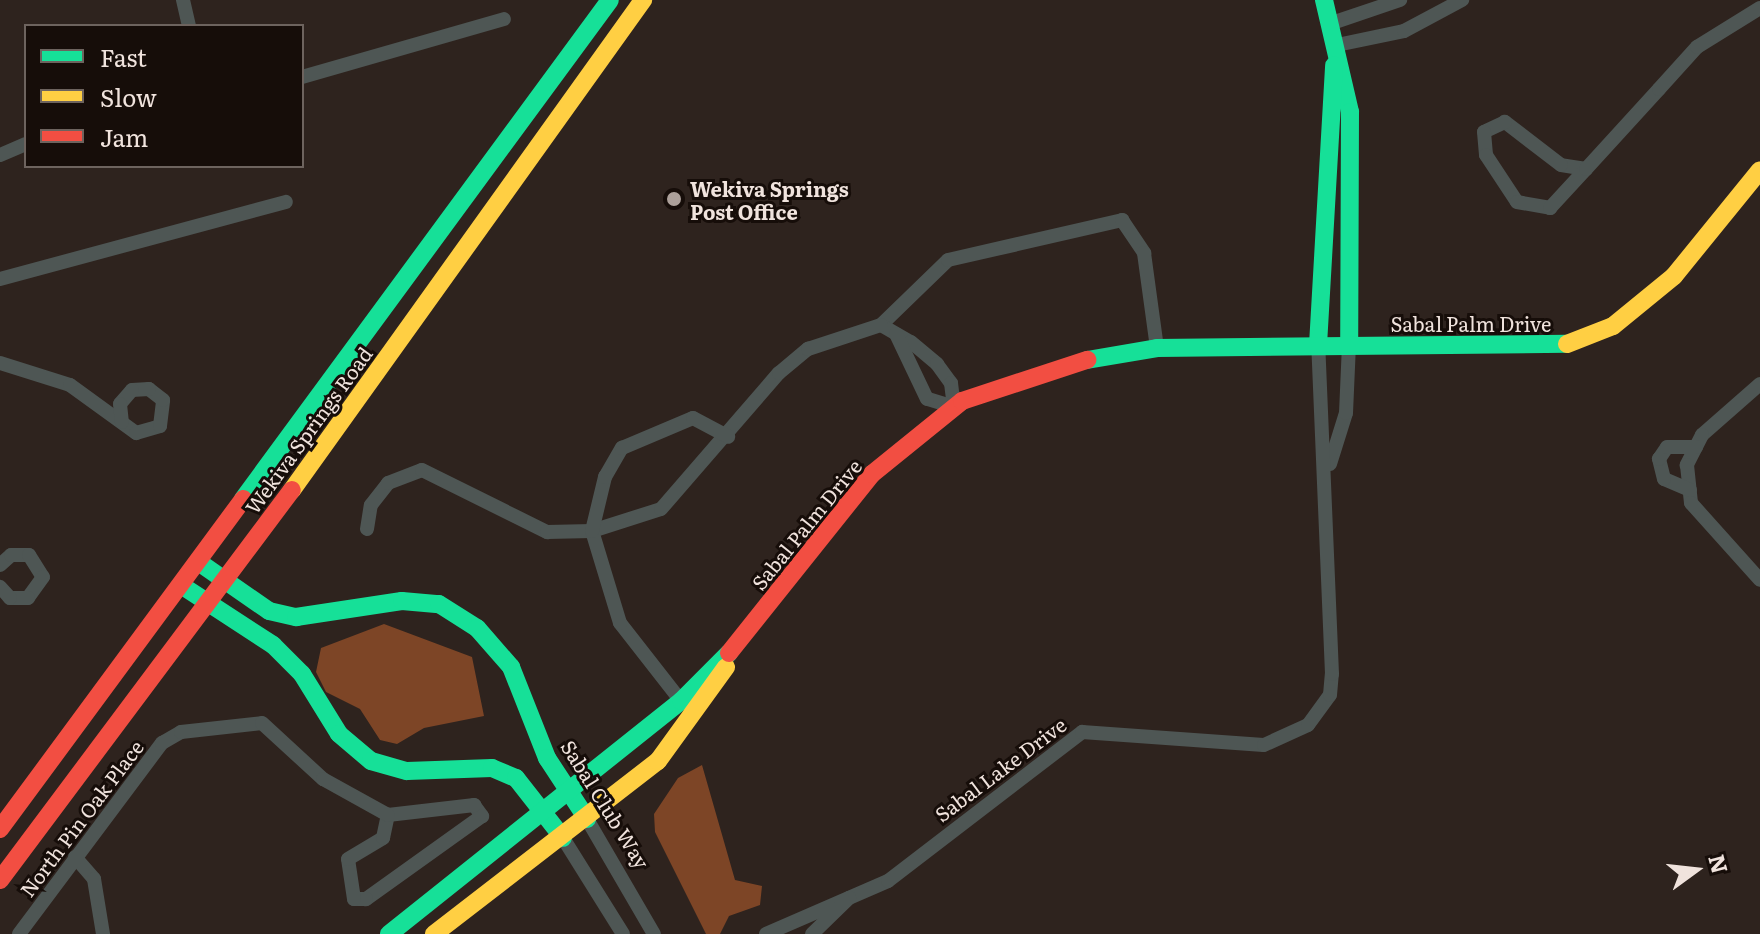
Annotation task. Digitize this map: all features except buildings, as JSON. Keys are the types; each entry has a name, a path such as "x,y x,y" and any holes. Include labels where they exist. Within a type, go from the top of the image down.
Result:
{"street":[{"path":"183,0 189,24"},
{"name":"Wekiva Springs Road","path":"0,829 184,587 610,0"},
{"name":"Wekiva Springs Road","path":"0,880 210,604 643,0"},
{"path":"1324,0 1332,23 1350,112 1349,345"},
{"path":"1332,23 1400,0"},
{"path":"1337,45 1404,31 1462,0"},
{"path":"1586,169 1561,165 1505,122 1484,132 1486,155 1526,208 1550,208 1586,169 1697,47 1760,8"},
{"path":"304,76 504,19"},
{"path":"585,35 606,49"},
{"path":"1318,345 1337,45"},
{"path":"0,155 13,145"},
{"name":"Sabal Palm Drive","path":"434,934 563,838 658,761 744,638 872,474 954,407 1016,376 1157,348 1349,345 1537,349 1600,332 1674,276 1760,170"},
{"path":"0,279 286,202"},
{"path":"367,529 371,505 388,483 422,470 547,532 592,531 661,509 728,437 752,400 808,349 881,325 948,260 1122,220 1144,253 1157,348"},
{"path":"881,325 896,334 937,364 951,383 954,407 927,399 896,334"},
{"name":"Sabal Lake Drive","path":"766,934 888,881 1082,732 1264,745 1308,725 1330,695 1332,674 1328,468 1318,345"},
{"name":"Sabal Lake Drive","path":"1328,468 1346,413 1349,345"},
{"path":"0,363 54,376 122,422"},
{"path":"1760,384 1696,447 1687,465 1691,503 1760,580"},
{"path":"681,701 620,623 592,531 605,477 622,448 693,418 728,437"},
{"path":"1690,490 1664,479 1659,459 1674,445 1696,447"},
{"path":"0,565 11,555 29,555 43,577 28,598 10,598 0,587"},
{"name":"Sabal Club Way","path":"200,563 269,611 296,617 402,601 439,604 477,628 511,667 568,794 587,819 654,934"},
{"path":"184,587 273,645 302,674 339,734 371,761 407,771 492,768 516,778 563,838 623,934"},
{"name":"Sabal Palm Drive","path":"389,934 681,701 744,638"},
{"name":"North Pin Oak Place","path":"19,934 162,743 181,732 262,723 323,779 388,815"},
{"path":"474,805 482,816 366,899 354,899 348,859 383,838 388,815 474,805"},
{"path":"75,857 97,888 103,934"},
{"name":"Sabal Lake Drive","path":"812,934 850,897"}],"shaded area":[{"path":"384,624 472,657 484,716 424,728 397,744 380,740 360,709 326,692 316,672 321,648"},
{"path":"702,765 735,880 762,886 760,905 729,916 720,934 706,934 655,832 654,814 678,778"}],"traffic: fast":[{"path":"243,499 610,0"},
{"path":"1324,0 1350,112 1349,345"},
{"path":"1318,345 1334,65"},
{"path":"1087,360 1157,348 1567,344"},
{"path":"200,563 269,611 296,617 402,601 439,604 477,628 511,667 547,758 587,819"},
{"path":"184,587 273,645 302,674 339,734 371,761 407,771 492,768 516,778 563,838"},
{"path":"389,934 681,701 729,653"}],"traffic: slow":[{"path":"292,490 643,0"},
{"path":"1567,344 1613,326 1674,276 1760,170"},
{"path":"434,934 658,761 726,667"}],"traffic: jam":[{"path":"729,653 872,474 962,401 1087,360"},
{"path":"0,880 292,490"},
{"path":"0,829 243,499"}],"place":[{"name":"Wekiva Springs Post Office","path":"674,199"}]}
